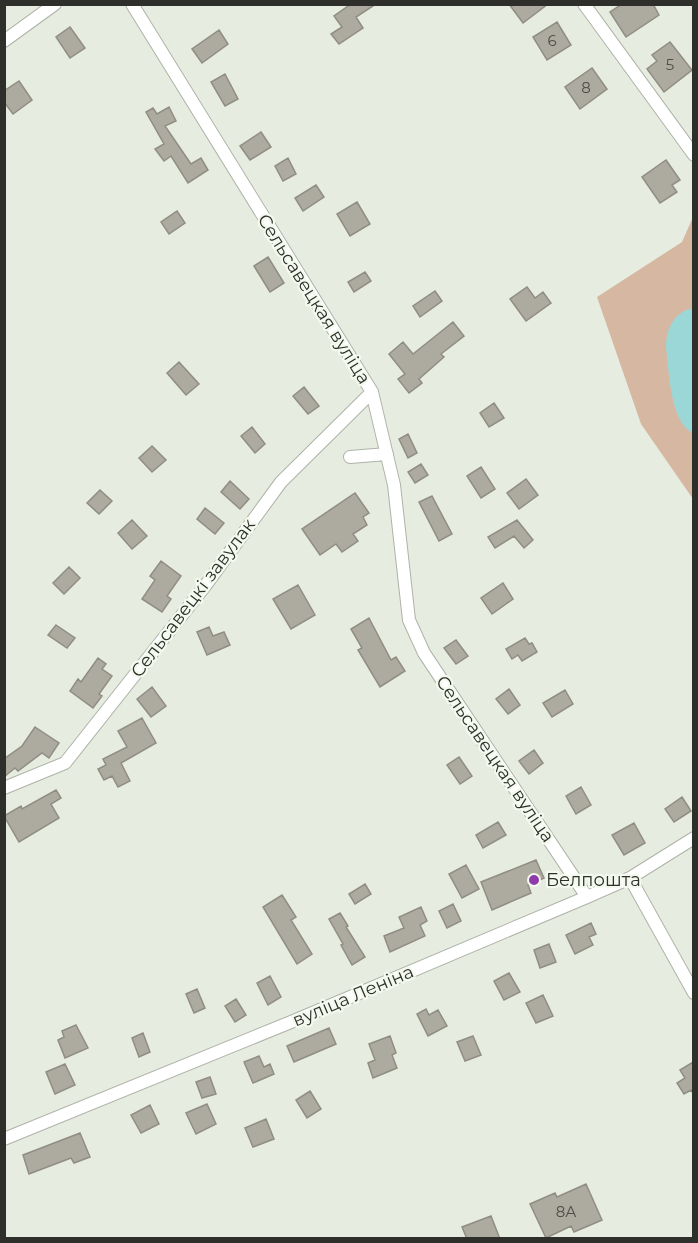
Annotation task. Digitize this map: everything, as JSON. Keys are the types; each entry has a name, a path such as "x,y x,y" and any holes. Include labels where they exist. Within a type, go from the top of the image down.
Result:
{"street":[{"path":"4,41 56,4"},
{"name":"Сельсавецкая вуліца","path":"132,4 372,392 394,484 409,620 424,653 587,897"},
{"path":"584,4 693,155"},
{"name":"Сельсавецкі завулак","path":"4,788 65,763 205,586 280,482 372,392"},
{"path":"350,457 387,454"},
{"name":"вуліца Леніна","path":"4,1139 311,1014 587,897 630,878 693,838"},
{"path":"630,878 693,993"}],"shaded area":[{"path":"693,217 693,499 641,424 597,297 682,242"}],"water":[{"path":"694,308 693,433 685,427 675,408 666,347 672,322 681,313"}],"building":[{"path":"351,4 376,4 356,17 363,28 339,44 331,34 342,27 334,16"},
{"path":"509,4 548,4 523,23"},
{"path":"622,4 653,4 659,15 626,37 610,12"},
{"path":"557,22 571,45 547,60 533,37"},
{"path":"70,27 85,48 70,58 56,37"},
{"path":"219,30 228,44 202,63 192,49"},
{"path":"670,42 692,70 664,92 647,69 657,61 652,55"},
{"path":"592,68 607,89 580,109 565,87"},
{"path":"225,74 238,99 225,106 211,82"},
{"path":"19,81 32,100 13,114 4,102 4,91"},
{"path":"169,107 176,121 165,126 191,164 201,158 208,170 188,183 171,156 164,161 155,149 164,144 146,112 153,108 157,114"},
{"path":"261,132 271,147 250,160 240,146"},
{"path":"288,158 296,174 283,181 275,166"},
{"path":"666,160 680,180 672,185 677,192 660,203 642,177"},
{"path":"316,185 324,197 303,211 295,198"},
{"path":"357,202 370,224 350,236 337,214"},
{"path":"177,211 185,223 169,234 161,222"},
{"path":"268,257 284,283 270,292 254,266"},
{"path":"365,272 371,281 354,292 348,282"},
{"path":"527,287 535,298 543,292 551,303 526,321 510,299"},
{"path":"435,291 442,301 420,317 413,306"},
{"path":"453,322 464,336 441,354 444,357 419,379 422,383 409,393 398,379 405,374 389,354 403,342 413,354"},
{"path":"179,362 199,384 186,395 167,373"},
{"path":"304,387 319,406 308,414 293,396"},
{"path":"494,403 504,418 489,427 480,413"},
{"path":"252,427 265,444 255,453 241,436"},
{"path":"408,434 417,453 408,458 399,439"},
{"path":"152,446 166,460 152,472 139,458"},
{"path":"421,464 428,475 415,483 408,472"},
{"path":"481,467 495,489 481,498 467,476"},
{"path":"526,479 538,495 519,509 507,493"},
{"path":"230,481 249,499 240,509 221,492"},
{"path":"100,490 112,501 99,514 87,503"},
{"path":"355,493 369,513 363,517 367,525 353,534 358,541 342,552 336,544 320,555 302,529"},
{"path":"432,496 452,534 439,541 419,502"},
{"path":"205,508 224,523 215,534 197,519"},
{"path":"132,520 147,536 132,549 118,533"},
{"path":"517,520 533,540 524,548 514,536 495,548 488,537"},
{"path":"161,561 181,576 167,596 171,599 162,612 142,599 155,580 150,576"},
{"path":"69,567 80,578 64,594 53,583"},
{"path":"503,583 513,599 492,614 481,598"},
{"path":"298,585 315,615 291,629 273,599"},
{"path":"369,618 391,660 396,657 405,671 380,687 358,650 362,648 351,629"},
{"path":"56,625 75,638 67,648 48,635"},
{"path":"209,627 213,636 224,632 230,645 207,655 197,632"},
{"path":"525,638 529,644 532,643 537,652 522,661 518,655 512,659 506,649"},
{"path":"456,640 468,656 456,664 444,648"},
{"path":"98,658 106,664 102,669 112,676 99,694 102,696 93,708 70,691 78,679 81,682"},
{"path":"152,687 166,706 151,717 137,699"},
{"path":"509,689 520,705 508,714 496,699"},
{"path":"565,690 573,704 552,717 543,703"},
{"path":"142,718 156,743 121,763 130,781 118,787 112,776 104,780 98,769 106,765 103,759 127,747 118,731"},
{"path":"35,727 59,743 49,758 42,753 18,771 15,768 4,777 4,759 22,746"},
{"path":"534,750 543,763 529,774 519,761"},
{"path":"459,757 472,776 460,784 447,765"},
{"path":"581,787 591,805 576,814 566,796"},
{"path":"56,790 61,798 51,804 59,818 19,842 4,816"},
{"path":"682,797 691,811 674,822 665,809"},
{"path":"498,822 506,835 483,848 476,835"},
{"path":"634,823 645,843 624,855 612,835"},
{"path":"536,860 544,878 528,885 531,893 492,910 481,882"},
{"path":"466,865 479,889 462,898 449,874"},
{"path":"365,884 371,894 355,904 349,894"},
{"path":"282,895 296,917 291,920 312,954 297,964 263,907"},
{"path":"453,904 461,921 447,928 439,911"},
{"path":"421,907 427,921 420,925 425,936 390,952 384,936 404,928 399,917"},
{"path":"340,913 365,957 352,965 329,919"},
{"path":"591,923 596,934 589,937 593,945 575,954 566,935"},
{"path":"549,944 556,962 540,968 534,950"},
{"path":"509,973 520,992 504,1000 494,981"},
{"path":"270,976 281,997 268,1005 257,983"},
{"path":"197,989 205,1008 194,1013 186,994"},
{"path":"543,995 553,1016 536,1023 526,1003"},
{"path":"236,999 246,1015 235,1022 225,1006"},
{"path":"426,1009 429,1015 438,1010 447,1026 428,1036 417,1014"},
{"path":"76,1025 88,1048 65,1058 58,1040 64,1037 62,1031"},
{"path":"329,1028 336,1044 294,1062 287,1046"},
{"path":"143,1033 150,1052 139,1057 132,1038"},
{"path":"390,1036 396,1053 392,1055 397,1068 373,1078 368,1063 375,1060 369,1044"},
{"path":"473,1036 481,1055 465,1061 457,1042"},
{"path":"259,1056 264,1067 270,1064 274,1074 253,1083 244,1062"},
{"path":"693,1062 693,1093 691,1090 684,1094 677,1083 685,1078 680,1070"},
{"path":"65,1064 75,1085 55,1094 46,1072"},
{"path":"210,1077 216,1094 202,1098 196,1082"},
{"path":"310,1091 321,1109 307,1118 296,1100"},
{"path":"207,1104 216,1124 196,1134 186,1113"},
{"path":"150,1105 159,1124 141,1133 131,1115"},
{"path":"266,1119 274,1139 253,1147 245,1128"},
{"path":"80,1133 90,1157 74,1163 71,1158 29,1174 23,1155"},
{"path":"586,1184 602,1220 574,1232 571,1226 546,1238 530,1204 555,1193 557,1197"},
{"path":"491,1216 500,1239 467,1239 462,1227"}],"place":[{"name":"Белпошта","path":"534,880"}]}
